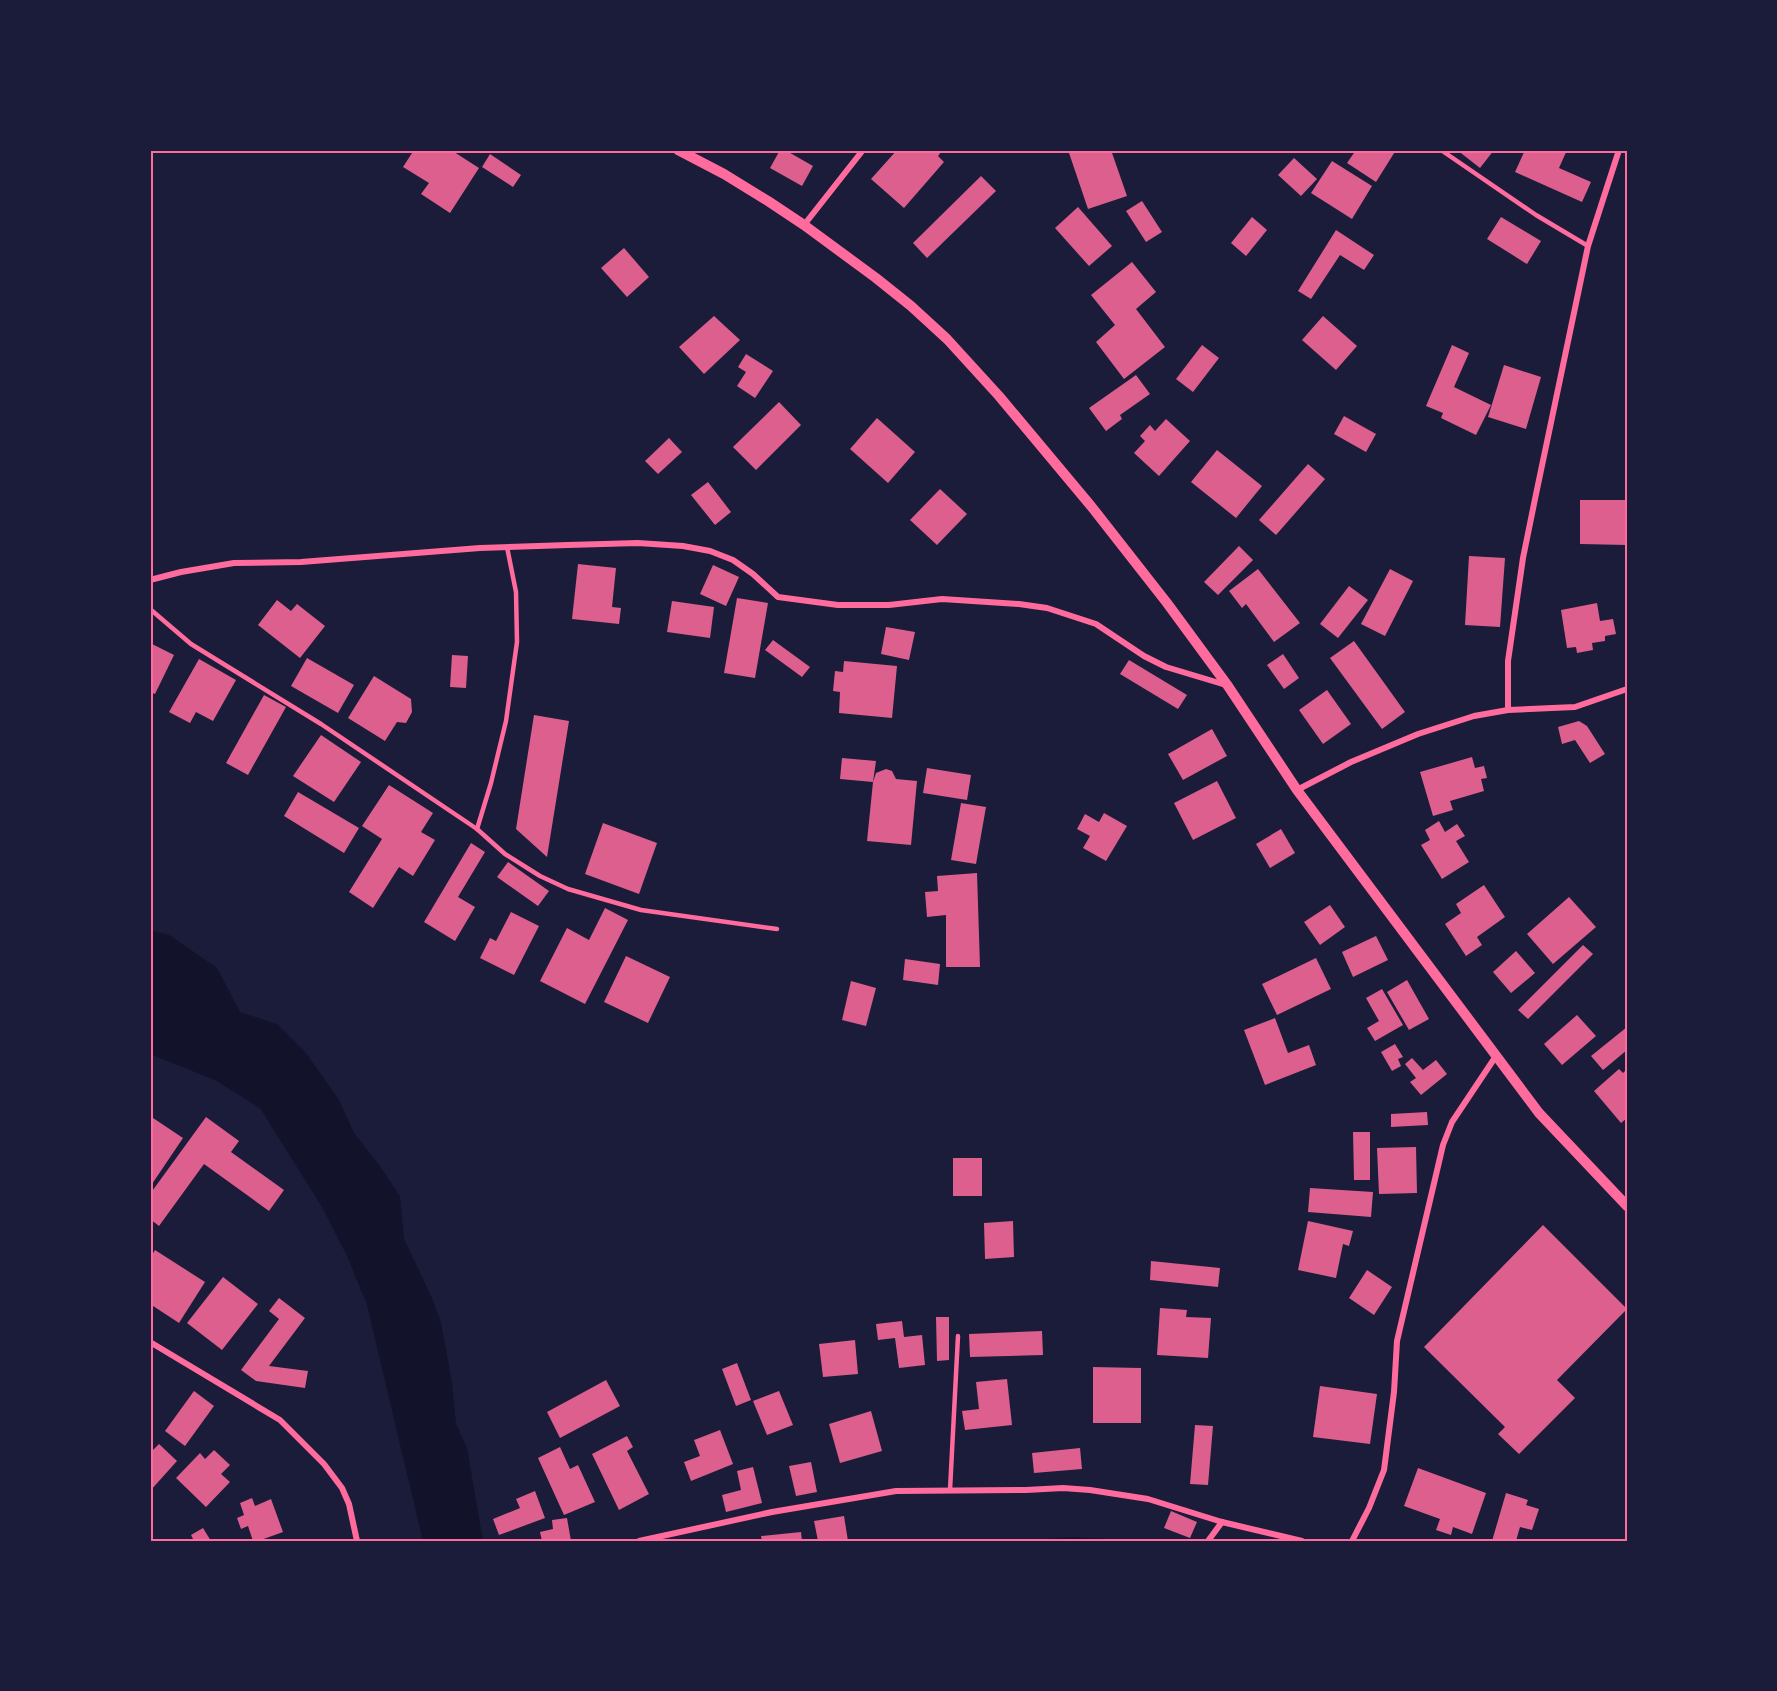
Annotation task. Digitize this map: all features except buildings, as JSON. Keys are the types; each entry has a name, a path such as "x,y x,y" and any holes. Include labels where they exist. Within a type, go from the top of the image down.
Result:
{"street":[{"path":"678,150 724,174 804,225 911,306 947,339 999,396 1091,506 1228,686 1297,790 1539,1113 1627,1206"},
{"path":"804,225 863,150"},
{"path":"1508,710 1508,662 1523,558 1588,246 1619,150"},
{"path":"150,580 234,563 301,561 507,547 638,543 683,546 710,551 733,560 753,574 778,597 838,605 889,605 942,599 1047,608 1096,624 1144,656 1166,667 1228,686"},
{"path":"1297,790 1351,762 1418,734 1474,716 1508,710 1575,707 1627,689"},
{"path":"1352,1541 1369,1508 1384,1470 1394,1392 1397,1341 1443,1145 1452,1122 1496,1056"},
{"path":"150,1342 280,1420 324,1464 342,1488 349,1504 357,1541"},
{"path":"639,1541 772,1512 896,1491 1063,1488 1148,1499 1222,1522 1302,1541"},
{"path":"1208,1541 1222,1522"}],"lane":[{"path":"1441,150 1536,215 1588,246"},
{"path":"477,829 506,721 517,642 516,592 507,547"},
{"path":"150,609 190,644 321,724 477,829 505,854 540,876 568,889 641,910 777,929"},
{"path":"950,1490 958,1336"}],"shaded area":[{"path":"150,930 169,935 217,968 240,1012 277,1024 306,1053 339,1100 354,1133 400,1196 404,1239 432,1298 441,1323 452,1383 456,1424 467,1448 483,1541 423,1541 367,1305 348,1258 322,1207 260,1108 215,1080 150,1054"},
{"path":"1072,1537 1128,1540 1130,1541 1020,1541"}]}
